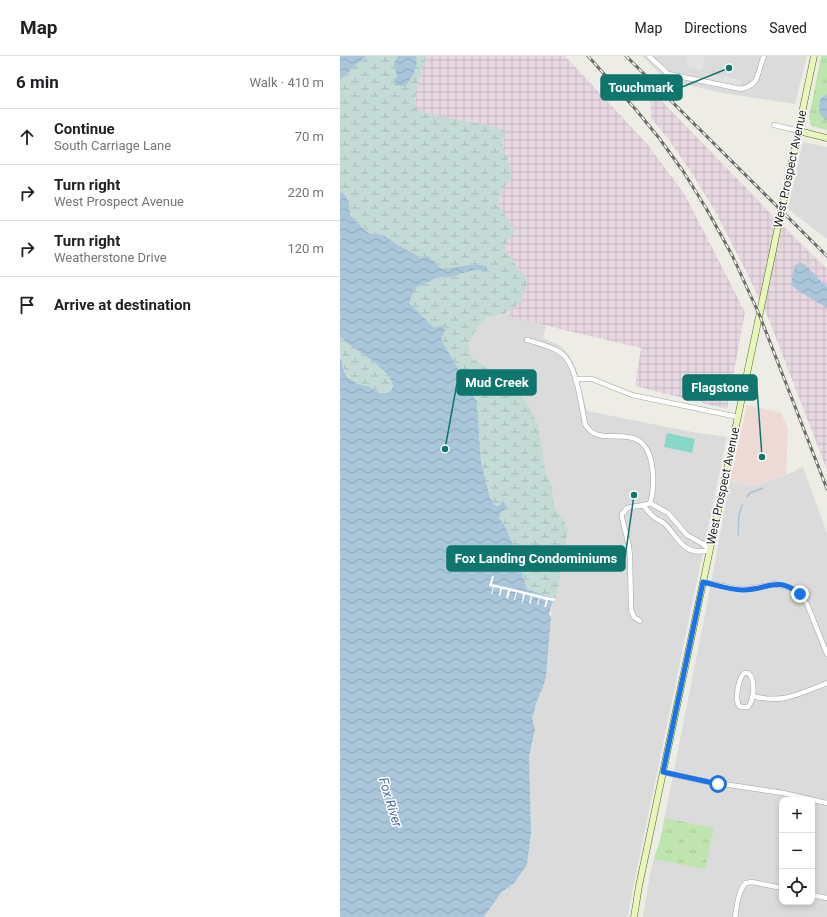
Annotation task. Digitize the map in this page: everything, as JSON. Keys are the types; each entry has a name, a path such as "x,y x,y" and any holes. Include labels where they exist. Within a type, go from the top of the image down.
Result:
{"main road":[{"name":"West Prospect Avenue","path":"634,917 639,886 814,56"},
{"path":"799,131 827,138"}],"street":[{"path":"649,56 668,74 741,89 747,88 755,82 764,56"},
{"path":"774,125 799,131"},
{"path":"527,340 555,349 565,356 571,366 585,424 589,431 599,436 633,438 643,444 651,458 654,481 650,503 644,506 627,508 622,514 630,556 631,610 634,617 640,621"},
{"path":"575,379 592,379 632,395 738,417"},
{"path":"650,503 668,513 687,535 703,544 710,550"},
{"path":"644,506 654,517 666,525 681,545 701,552 710,550"},
{"path":"703,582 736,589 749,589 771,584 781,584 791,588 800,594 807,604 827,654"},
{"path":"744,673 748,673 752,678 752,696 748,707 741,707 738,704 737,697 741,677 744,673"},
{"path":"752,696 763,699 781,699 795,696 827,683"},
{"path":"663,772 703,781 783,793 827,803"},
{"path":"735,917 740,894 746,883 752,882 779,887"},
{"path":"815,896 827,898"}],"shaded area":[{"path":"426,56 565,56 648,145 685,195 745,312 727,409 635,386 641,348 518,319 504,314 519,303 528,281 503,248 505,216 497,203 502,190 511,180 509,163 503,151 504,139 475,122 453,120 415,110 416,90"},
{"path":"642,56 807,56 795,104 723,93 666,80"},
{"path":"688,56 705,56 702,70 686,66"},
{"path":"706,73 741,80 739,92 704,85"},
{"path":"650,89 779,222 827,269 827,470 767,315 745,269 715,211 693,175 669,140 651,118"},
{"path":"803,142 827,147 827,239 788,209"},
{"path":"504,314 546,326 543,338 561,346 569,355 576,368 587,411 687,431 727,437 628,917 484,917 501,893 505,891 527,865 531,833 529,754 535,735 532,716 537,697 544,685 546,677 552,606 554,598 556,598 559,585 568,529 554,506 552,485 545,470 542,456 512,393 493,372 473,359 470,352 469,342 478,327 487,317"},
{"path":"747,405 781,413 788,428 786,475 754,486 730,481"},
{"path":"667,433 695,439 692,453 664,447"},
{"path":"803,467 827,533 827,917 643,917 650,874 660,840 730,481 754,486 786,475"}],"green space":[{"path":"366,56 426,56 416,90 415,109 443,117 487,125 501,129 507,133 504,139 503,147 508,159 511,180 502,190 497,203 515,230 503,248 528,281 520,303 504,314 487,317 478,327 469,342 470,352 473,359 493,372 512,393 517,391 528,405 538,425 545,470 552,485 554,506 568,529 556,598 527,589 515,549 504,524 499,518 501,512 508,508 504,501 499,506 494,504 490,498 481,462 477,400 441,339 445,330 444,326 434,329 409,303 415,288 439,277 451,277 475,270 487,271 487,266 476,264 442,269 428,256 422,258 398,245 384,235 368,233 350,215 348,202 340,191 340,80"},
{"path":"821,56 827,56 827,130 811,126 809,117"},
{"path":"340,337 378,365 386,375 389,376 393,385 389,392 381,393 359,385 348,376 342,365"},
{"path":"665,818 714,828 705,869 654,859"}],"water":[{"path":"340,56 366,56 340,80"},
{"path":"398,56 416,56 417,60 416,68 405,86 394,85 397,76 394,63"},
{"path":"827,94 827,120 821,116 819,105 821,98"},
{"name":"Fox River","path":"340,191 348,202 350,215 368,233 384,235 398,245 422,258 428,256 442,269 476,264 487,266 487,271 475,270 451,277 439,277 415,288 409,303 434,328 444,325 445,330 441,339 477,401 481,462 490,498 497,506 500,505 503,500 508,508 501,512 499,518 504,524 515,549 527,589 554,598 549,614 551,617 546,677 537,700 534,714 532,716 535,730 529,754 531,833 527,865 514,883 501,893 484,917 340,917 340,356 346,374 358,384 367,386 382,393 391,390 393,385 389,376 386,376 387,374 378,365 340,337"},
{"path":"800,263 804,264 827,287 827,308 797,290 792,285 795,265"}],"pier":[{"path":"492,576 494,576 492,584 556,599 553,601 548,600 546,607 544,607 546,600 540,598 537,605 539,598 532,596 531,604 529,603 531,596 525,594 522,602 523,594 517,592 515,600 516,592 510,591 508,598 506,598 508,590 502,589 499,596 500,588 494,587 491,594 493,587 489,586"}],"waterway":[{"path":"747,497 750,493 763,488"},
{"path":"738,535 739,515 742,505"}],"railway":[{"path":"588,56 637,111 683,171 706,208 732,255 759,314 827,489"},
{"path":"626,56 827,256"}],"place":[{"name":"Touchmark","path":"729,68"},
{"name":"Mud Creek","path":"445,449"},
{"name":"Flagstone","path":"762,457"},
{"name":"Fox Landing Condominiums","path":"634,495"}],"route":[{"path":"718,784 663,772 703,582 745,590 768,584 781,584 800,594"}]}
